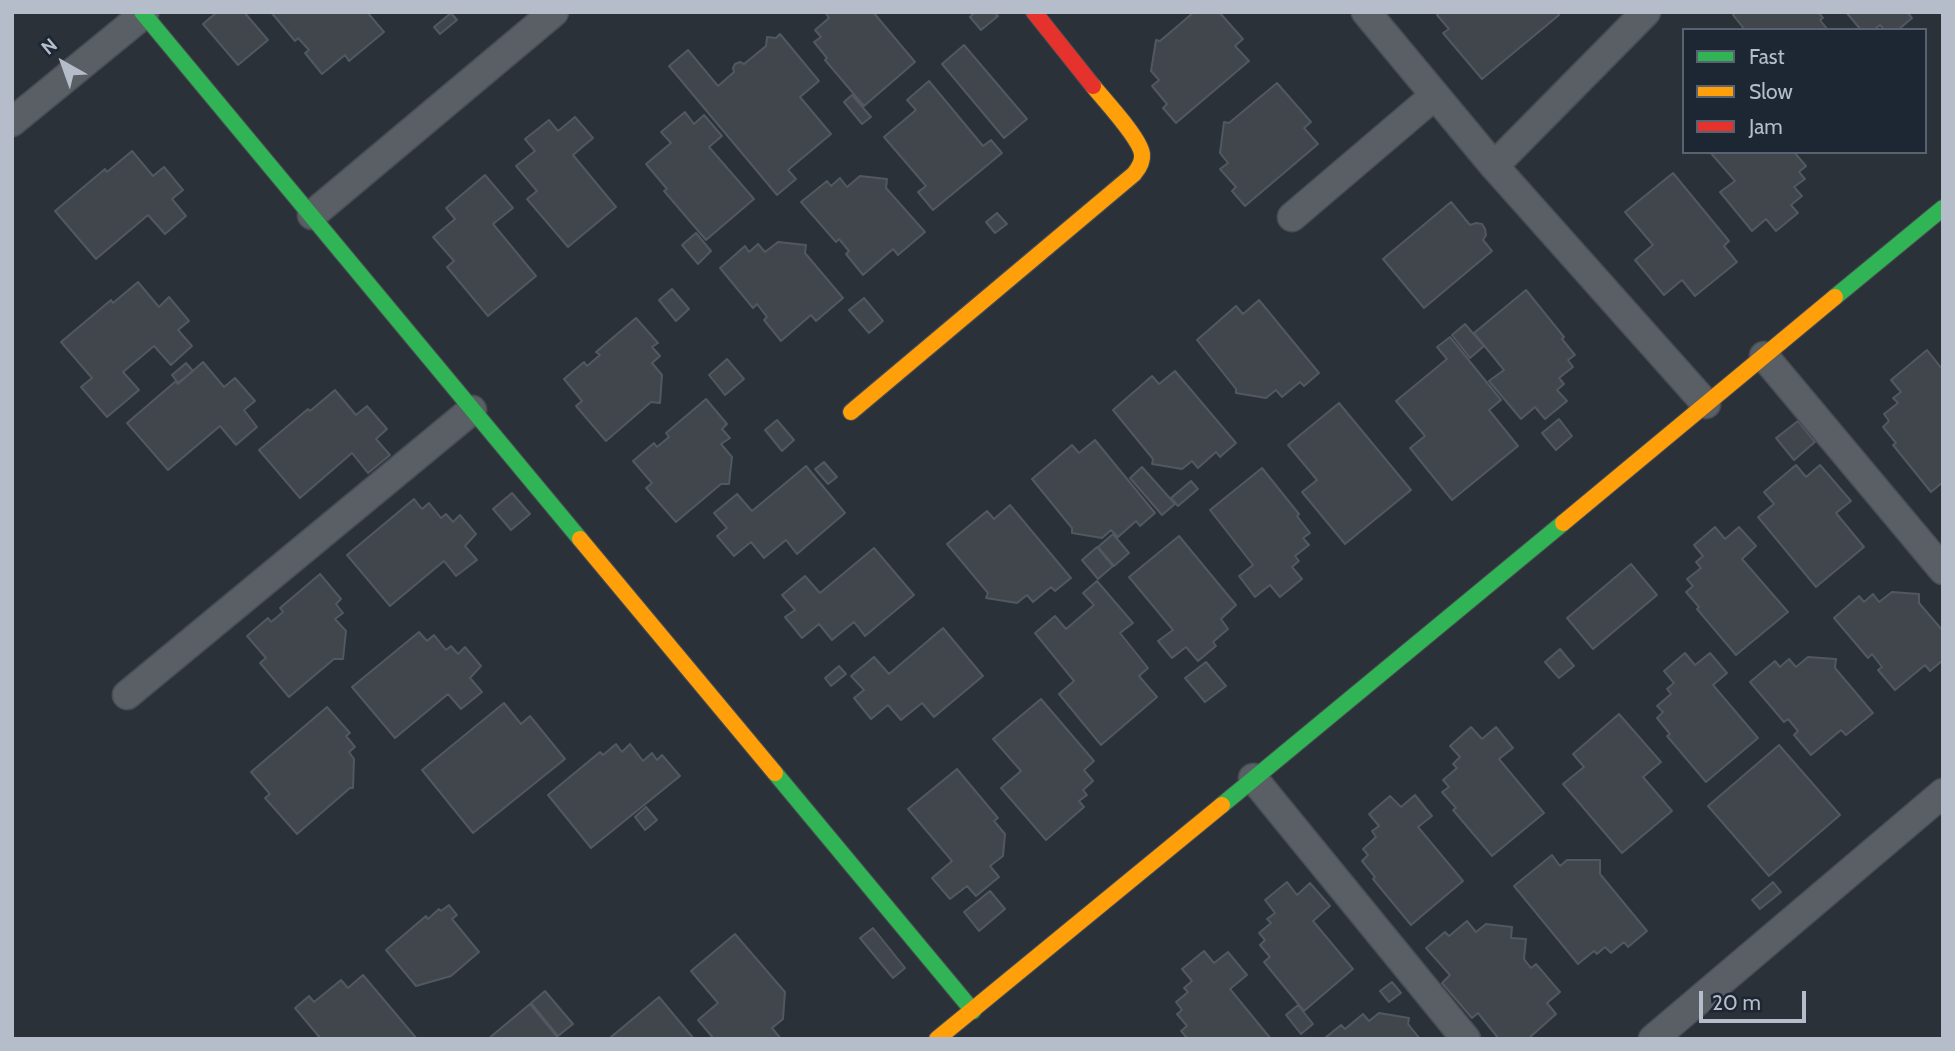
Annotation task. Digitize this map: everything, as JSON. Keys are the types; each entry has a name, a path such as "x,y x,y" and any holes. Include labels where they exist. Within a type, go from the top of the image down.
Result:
{"street":[{"path":"312,215 554,12"},
{"path":"851,412 1129,180 1144,159 1141,146 1133,135 1034,12"},
{"path":"1366,12 1494,166 1706,404"},
{"path":"1494,166 1646,12"},
{"path":"12,122 143,13 972,1011"},
{"path":"1292,217 1434,96"},
{"path":"937,1039 1943,208"},
{"path":"1764,356 1943,570"},
{"path":"127,695 472,410"},
{"path":"1253,778 1466,1039"},
{"path":"1653,1039 1943,793"}],"building":[{"path":"217,12 244,12 268,40 238,65 203,24"},
{"path":"271,12 367,12 384,32 349,61 345,55 322,74 305,53 309,50 298,38 295,41"},
{"path":"825,12 873,12 915,62 864,106 825,60 827,58 814,42 821,37 815,30 829,18"},
{"path":"975,12 994,12 998,16 981,30 970,17"},
{"path":"1194,12 1219,12 1243,39 1235,46 1249,61 1176,123 1163,108 1167,104 1152,86 1159,80 1151,71 1156,40 1160,41"},
{"path":"1440,12 1557,12 1559,15 1482,79 1443,33 1449,29 1437,15"},
{"path":"1736,12 1818,12 1826,28 1743,28 1733,15"},
{"path":"1846,12 1907,12 1912,18 1900,28 1883,28 1880,25 1876,28 1859,28"},
{"path":"451,13 457,20 440,34 434,27"},
{"path":"780,34 819,81 800,97 831,134 788,170 796,179 777,195 669,66 688,50 718,86 734,72 735,64 744,64 766,46 767,37 776,38"},
{"path":"964,45 1027,119 1004,138 942,64"},
{"path":"929,81 983,146 991,140 1002,153 933,210 918,192 926,186 884,137 916,110 907,100"},
{"path":"1277,83 1311,122 1304,128 1318,144 1245,206 1232,191 1236,187 1220,169 1228,163 1220,153 1224,122 1229,123"},
{"path":"852,95 871,117 862,124 844,102"},
{"path":"685,112 694,124 704,115 722,136 709,147 754,199 706,240 664,191 667,189 646,164 671,143 661,132"},
{"path":"575,117 593,138 573,155 616,207 568,247 527,199 537,191 516,166 535,151 525,139 549,120 558,131"},
{"path":"132,151 153,176 164,167 183,190 172,199 186,216 165,234 148,215 96,259 55,211 105,169 107,172"},
{"path":"1712,154 1796,154 1806,166 1799,172 1805,179 1794,187 1802,196 1791,205 1798,213 1776,231 1766,219 1752,231 1720,192 1735,181"},
{"path":"1673,173 1729,241 1724,246 1737,262 1695,296 1682,280 1664,295 1635,260 1653,245 1625,212"},
{"path":"485,175 513,208 493,224 536,276 488,316 447,267 454,261 433,237 455,219 446,208"},
{"path":"860,176 887,179 886,188 925,232 898,255 893,249 863,275 846,254 849,251 839,239 836,242 801,202 827,181 831,186 840,178 847,187"},
{"path":"1451,202 1470,225 1482,224 1486,235 1483,240 1492,251 1424,308 1383,259"},
{"path":"997,213 1007,224 995,233 986,222"},
{"path":"696,233 711,251 698,264 682,245"},
{"path":"778,242 806,245 805,253 843,298 816,321 811,315 781,341 764,320 767,317 757,304 753,308 720,268 745,246 749,252 758,244 765,252"},
{"path":"138,282 159,307 169,297 189,321 178,330 192,346 171,365 154,346 123,372 139,390 107,417 81,387 92,378 61,342 111,300 113,303"},
{"path":"672,289 689,309 676,321 659,300"},
{"path":"1526,290 1575,355 1568,360 1573,367 1559,378 1564,384 1557,390 1567,401 1545,419 1535,407 1521,419 1489,381 1504,370 1474,333"},
{"path":"864,298 883,321 869,333 849,310"},
{"path":"1259,300 1319,373 1304,386 1300,382 1282,397 1276,390 1266,398 1236,393 1236,389 1197,340 1236,306 1243,314"},
{"path":"636,318 658,343 652,347 660,356 652,363 662,375 660,403 651,402 606,441 576,406 582,401 564,379 584,362 587,366 600,355 596,352"},
{"path":"1465,324 1484,346 1470,358 1452,335"},
{"path":"1450,337 1501,400 1489,410 1518,446 1452,500 1410,448 1425,436 1396,401 1447,359 1437,347"},
{"path":"1927,350 1943,370 1943,482 1931,492 1893,445 1896,443 1883,427 1889,421 1884,414 1898,403 1893,398 1901,392 1891,380"},
{"path":"727,359 744,379 725,395 709,375"},
{"path":"203,362 224,387 235,378 255,401 244,410 257,427 236,445 220,426 168,470 127,423"},
{"path":"186,363 193,371 178,383 172,375"},
{"path":"1175,371 1236,443 1220,457 1216,452 1198,468 1192,461 1182,469 1152,464 1153,459 1113,410 1152,376 1159,384"},
{"path":"335,390 356,415 367,406 387,429 376,439 390,455 368,473 352,453 300,498 259,450"},
{"path":"706,399 727,424 722,429 730,438 721,444 732,457 729,484 721,484 676,522 646,488 652,483 633,461 654,443 657,447 669,437 666,433"},
{"path":"1339,403 1411,490 1345,544 1302,492 1317,480 1288,445"},
{"path":"1559,419 1572,436 1556,450 1542,433"},
{"path":"777,420 794,440 782,451 765,430"},
{"path":"1798,421 1815,442 1794,460 1776,438"},
{"path":"1095,440 1155,513 1140,526 1136,521 1118,537 1111,530 1102,538 1072,533 1072,528 1032,479 1072,445 1079,453"},
{"path":"824,462 837,477 828,484 815,469"},
{"path":"1796,465 1806,477 1820,465 1851,501 1836,513 1864,547 1816,587 1758,517 1774,504 1764,492"},
{"path":"806,466 845,513 797,554 786,540 764,558 751,542 734,556 717,536 727,528 714,513 737,494 752,511"},
{"path":"1142,467 1175,504 1162,515 1130,478"},
{"path":"1262,468 1299,514 1297,516 1310,533 1303,538 1309,545 1295,556 1299,561 1292,567 1302,579 1280,597 1270,585 1255,597 1239,576 1253,565 1210,510"},
{"path":"1191,481 1198,489 1178,506 1171,498"},
{"path":"512,493 530,514 511,530 493,509"},
{"path":"414,499 422,509 429,503 441,518 446,514 453,522 460,515 476,534 465,546 477,560 456,576 444,561 390,606 347,555"},
{"path":"1010,505 1071,578 1055,591 1051,587 1033,602 1027,595 1017,603 986,598 988,593 947,544 987,511 994,519"},
{"path":"1715,527 1725,539 1739,527 1756,546 1742,559 1788,612 1736,655 1686,592 1693,586 1687,579 1701,568 1696,562 1703,556 1694,545"},
{"path":"1113,534 1129,553 1114,566 1098,547"},
{"path":"1179,536 1236,605 1221,619 1228,629 1213,642 1216,646 1198,661 1186,647 1172,658 1158,641 1173,630 1129,577"},
{"path":"1097,547 1113,566 1098,579 1082,560"},
{"path":"874,548 914,595 865,636 854,622 832,640 819,624 802,638 785,617 795,610 782,595 805,576 820,593"},
{"path":"1631,564 1657,595 1593,649 1567,618"},
{"path":"320,574 341,599 336,604 343,613 335,619 346,631 343,659 334,659 289,697 260,663 266,658 247,636 268,618 271,622 283,612 280,608"},
{"path":"1097,581 1133,623 1120,633 1148,668 1139,676 1157,697 1101,745 1059,694 1074,681 1035,633 1055,616 1066,629 1094,605 1083,593"},
{"path":"1892,592 1919,594 1919,603 1943,631 1943,660 1930,671 1925,665 1895,690 1878,670 1882,667 1872,654 1868,658 1834,618 1859,596 1864,602 1873,594 1879,602"},
{"path":"943,628 983,676 934,717 922,703 901,720 888,705 871,719 854,698 864,690 851,676 874,657 889,674"},
{"path":"419,632 427,641 434,635 446,650 451,646 458,654 465,647 481,666 470,678 482,692 461,709 448,694 395,738 352,687"},
{"path":"1560,649 1574,666 1559,678 1545,662"},
{"path":"1685,653 1695,665 1710,653 1727,673 1713,685 1758,738 1706,782 1667,736 1670,734 1657,718 1663,712 1657,706 1671,694 1667,689 1674,683 1664,671"},
{"path":"1808,657 1836,659 1835,668 1873,713 1846,735 1841,730 1811,755 1794,735 1798,731 1788,719 1784,722 1750,682 1775,661 1780,667 1789,659 1796,667"},
{"path":"1206,662 1226,686 1205,702 1185,678"},
{"path":"839,666 846,674 831,686 825,678"},
{"path":"1041,699 1094,761 1084,770 1093,781 1083,790 1087,795 1079,801 1084,807 1046,840 1001,788 1021,771 993,739"},
{"path":"504,703 521,724 530,716 565,759 473,833 422,770"},
{"path":"327,707 350,733 346,736 355,747 349,752 354,759 353,788 297,834 265,798 270,794 251,772"},
{"path":"1619,714 1661,762 1643,777 1672,811 1622,853 1563,784 1584,767 1573,754"},
{"path":"1471,727 1482,739 1496,727 1513,748 1499,759 1544,813 1492,856 1453,810 1456,808 1442,792 1449,787 1443,780 1457,768 1453,764 1460,757 1450,746"},
{"path":"616,744 622,752 630,744 643,761 652,753 657,760 662,755 680,776 591,848 548,795 600,752 603,755"},
{"path":"1779,745 1840,815 1769,876 1708,806"},
{"path":"957,769 998,818 994,821 1005,834 1003,856 990,866 999,877 976,896 967,886 950,899 932,878 952,861 908,809"},
{"path":"1415,795 1432,816 1418,827 1463,881 1411,925 1373,879 1375,877 1362,861 1368,855 1363,849 1376,837 1372,831 1379,826 1369,814 1390,796 1401,807"},
{"path":"646,807 657,820 645,830 635,817"},
{"path":"1552,855 1560,866 1567,860 1600,860 1600,874 1647,931 1628,947 1624,942 1611,953 1605,947 1597,954 1594,951 1578,964 1514,886"},
{"path":"1287,882 1297,895 1310,883 1330,906 1313,921 1353,969 1304,1011 1264,962 1270,957 1260,945 1265,940 1259,933 1271,923 1267,919 1275,913 1265,900"},
{"path":"1773,882 1781,892 1760,909 1752,900"},
{"path":"990,891 1005,909 979,931 964,912"},
{"path":"449,905 457,915 452,919 479,952 451,976 416,986 386,950 426,916 428,919 439,909 441,911"},
{"path":"1467,921 1476,932 1486,924 1512,927 1511,938 1526,939 1524,959 1531,968 1536,964 1560,992 1547,1003 1556,1014 1528,1039 1499,1039 1478,1013 1472,1018 1442,983 1450,975 1426,948 1445,932 1449,936"},
{"path":"873,928 905,968 893,978 860,938"},
{"path":"735,934 785,992 783,1019 772,1028 781,1039 714,1039 698,1020 718,1003 691,971"},
{"path":"1204,951 1214,963 1228,952 1247,975 1230,989 1271,1039 1188,1039 1181,1031 1187,1026 1177,1014 1182,1010 1176,1002 1188,992 1184,988 1192,981 1182,969"},
{"path":"363,975 417,1039 321,1039 295,1008 309,996 314,1002 341,980 348,988"},
{"path":"1392,982 1401,993 1389,1002 1380,991"},
{"path":"545,991 573,1024 558,1036 531,1003"},
{"path":"659,997 694,1039 612,1039 611,1037"},
{"path":"530,1004 559,1039 488,1039"},
{"path":"1298,1005 1313,1024 1301,1034 1286,1015"},
{"path":"1379,1013 1409,1018 1408,1024 1420,1039 1325,1038 1341,1025 1345,1029 1363,1014 1369,1021"}],"traffic: fast":[{"path":"142,12 580,539"},
{"path":"1835,297 1943,208"},
{"path":"1222,805 1563,523"},
{"path":"775,773 973,1011"}],"traffic: slow":[{"path":"851,412 1136,172 1142,160 1140,147 1129,129 1093,86"},
{"path":"1563,523 1835,297"},
{"path":"580,539 775,773"},
{"path":"937,1039 1222,805"}],"traffic: jam":[{"path":"1034,12 1093,86"}]}
